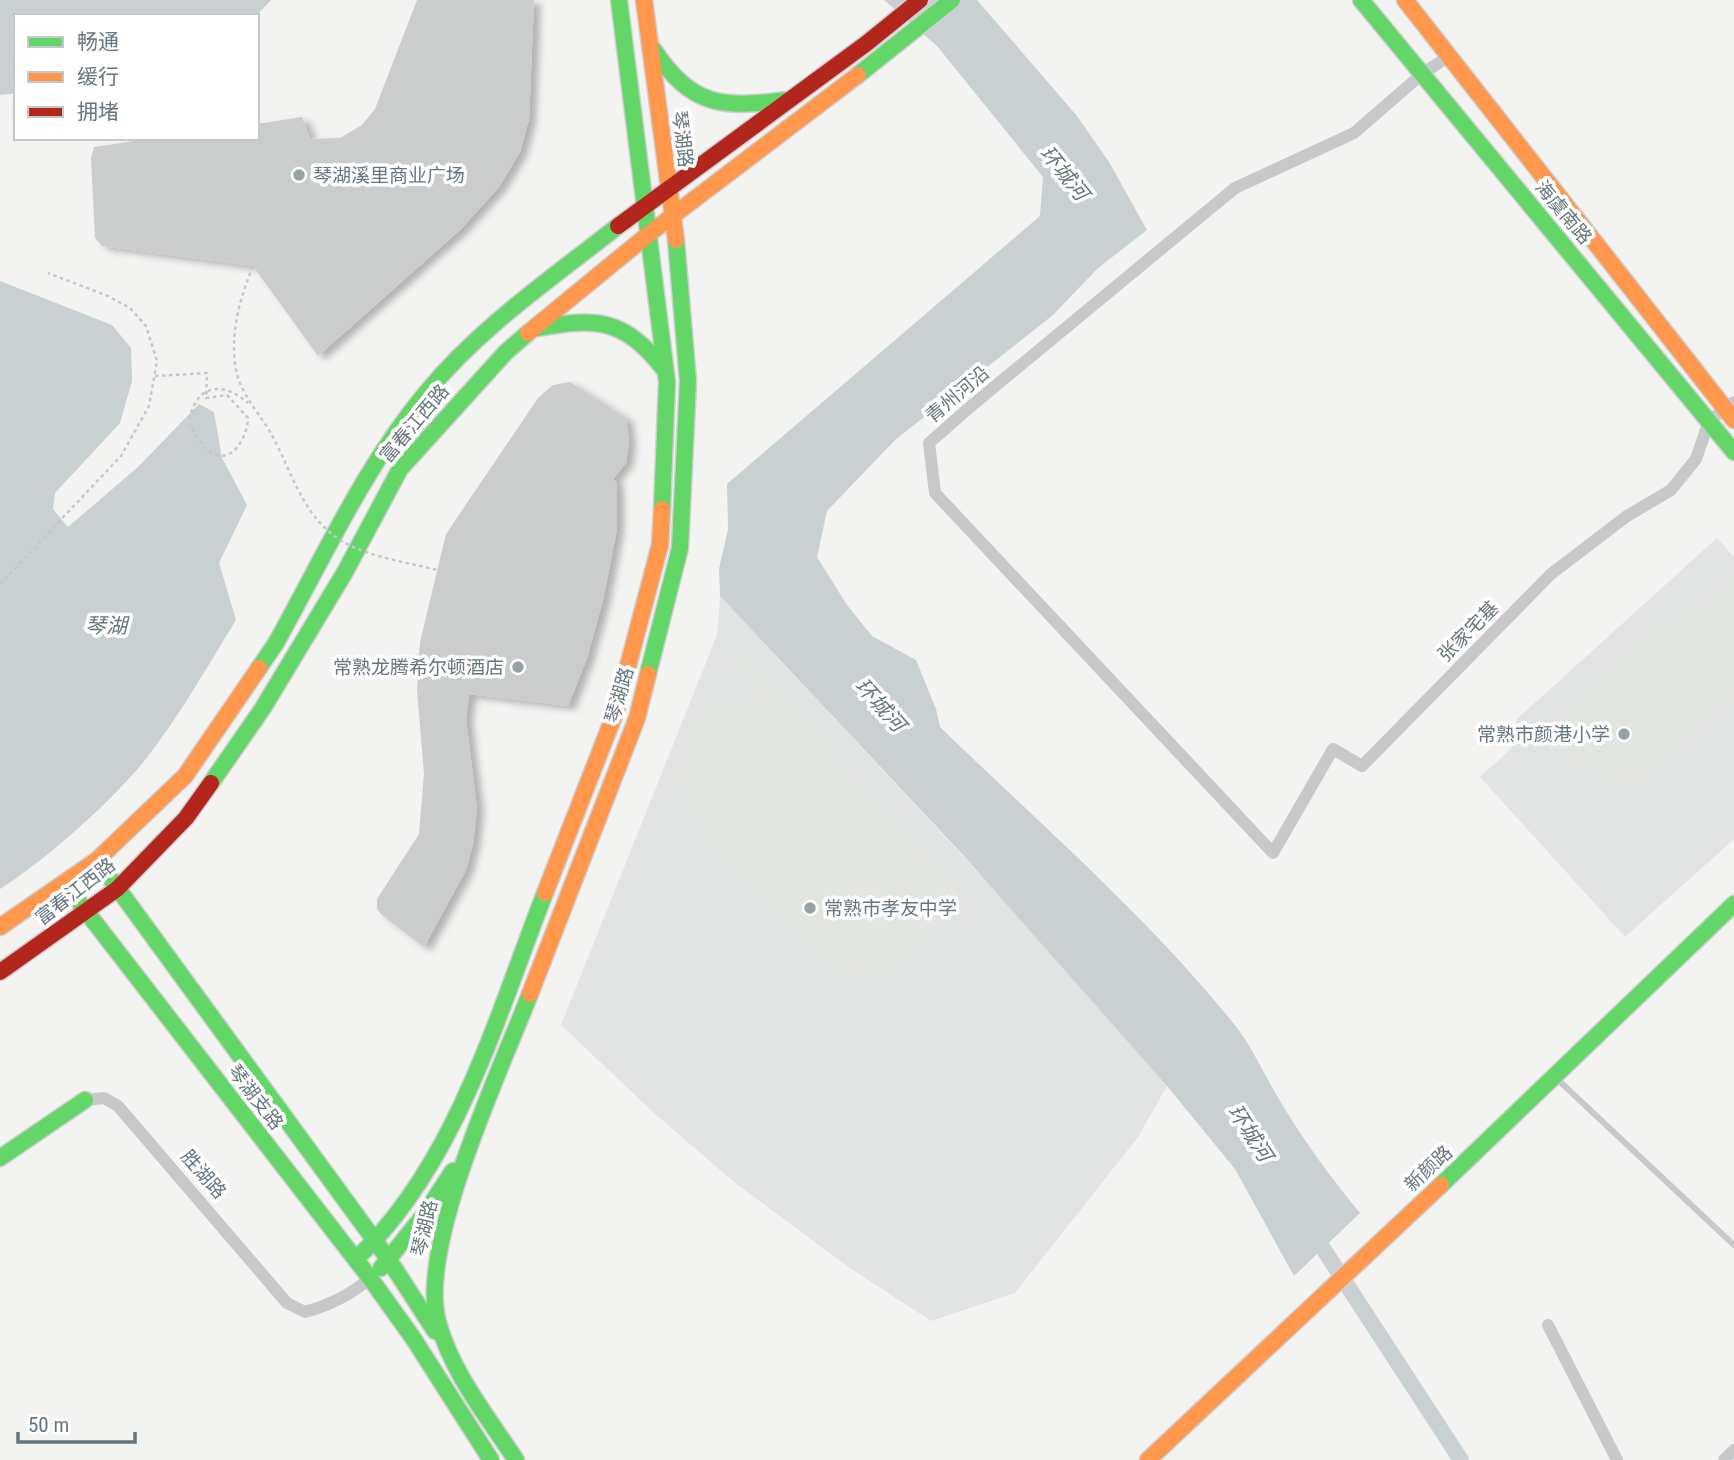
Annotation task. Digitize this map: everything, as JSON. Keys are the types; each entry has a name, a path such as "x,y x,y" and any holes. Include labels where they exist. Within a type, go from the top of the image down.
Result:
{"main road":[{"name":"琴湖路","path":"356,1259 376,1242 431,1169 458,1113 617,711 660,545 665,371 619,0"},
{"name":"琴湖路","path":"458,1369 437,1320 436,1263 455,1188 636,718 680,548 688,381 674,214 668,187 644,0"},
{"name":"富春江西路","path":"0,927 97,860 184,776 276,643 373,466 426,393 486,330 644,205 789,100 920,0"},
{"name":"富春江西路","path":"0,972 86,914 117,889 186,818 262,708 345,572 400,469 454,406 506,352 674,214 899,44 952,0"},
{"name":"海虞南路","path":"1361,0 1734,452"},
{"name":"海虞南路","path":"1405,0 1731,410"},
{"path":"650,44 676,83 695,98 717,104 747,105 789,100"},
{"path":"534,329 579,320 611,322 636,336 665,371"},
{"name":"琴湖支路","path":"97,860 409,1289"},
{"name":"琴湖支路","path":"65,884 356,1259 413,1338 491,1460"},
{"name":"新颜路","path":"1148,1460 1469,1159 1734,904"},
{"name":"胜湖路","path":"0,1158 85,1100"},
{"path":"370,1278 390,1260 455,1168 487,1105"},
{"name":"琴湖路","path":"409,1289 516,1460"}],"street":[{"name":"青州河沿","path":"1273,853 935,493 929,443 1235,188 1354,133 1422,74 1449,56"},
{"path":"1709,421 1731,410"},
{"name":"张家宅基","path":"1273,853 1333,749 1362,766 1551,574 1627,516 1671,490 1696,459 1709,421"},
{"name":"胜湖路","path":"85,1100 104,1098 118,1105 287,1303 305,1312 328,1306 356,1290 370,1278"},
{"path":"1548,1325 1617,1460"},
{"path":"1724,1460 1734,1450"}],"lane":[{"path":"1554,1077 1734,1245"}],"path":[{"path":"250,405 235,366 235,337 237,306 253,266"},
{"path":"0,584 121,456 149,406 157,361 146,326 130,308 108,296 48,273"},
{"path":"154,376 207,373 206,398 226,395 248,418 244,442 233,452 223,456 210,452 188,423 191,405 205,392 220,388 235,391 250,405 269,431 286,471 308,508 340,540 369,552 437,570"}],"shaded area":[{"name":"常熟市颜港小学","path":"1717,538 1734,557 1734,839 1625,937 1480,777 1511,749 1517,719"},
{"path":"1734,573 1734,698 1642,782 1607,780 1580,766 1571,754 1566,740 1565,723 1569,704 1641,638 1672,616 1683,612 1701,613 1729,627 1705,599"},
{"name":"常熟市孝友中学","path":"720,596 1060,960 1167,1086 1138,1137 1015,1293 931,1321 850,1268 735,1183 653,1112 561,1025 717,635"},
{"path":"741,649 970,906 957,919 941,902 928,939 916,953 899,965 872,973 848,972 826,963 806,948 787,930 737,868 699,828 683,803 679,772 687,740 695,726 719,705 742,699 765,701 729,660"}],"water":[{"path":"0,0 271,0 258,14 14,14 14,93 0,95"},
{"path":"884,0 977,0 1077,116 1109,162 1147,230 1098,268 1053,315 895,440 827,511 817,557 847,605 872,636 916,660 936,709 940,727 1129,908 1234,1024 1301,1134 1360,1213 1294,1276 1235,1169 1167,1086 964,856 720,596 719,569 728,529 727,484 1040,216 1043,177 937,46"},
{"name":"琴湖","path":"0,281 112,325 131,348 132,381 120,423 55,493 53,509 68,527 138,467 199,404 214,412 222,458 247,505 219,563 236,620 181,709 131,777 96,812 57,846 0,889"}],"building":[{"name":"琴湖溪里商业广场","path":"417,0 534,0 529,119 520,152 499,187 461,229 318,356 253,266 102,246 95,238 91,158 94,147 141,140 259,140 259,124 302,117 310,139 340,138 362,125 375,109"},
{"path":"570,382 626,418 629,442 626,463 613,479 617,483 617,529 603,600 587,658 568,706 469,694 466,719 477,809 473,844 466,870 424,947 382,915 377,909 377,899 419,834 424,774 417,690 420,642 446,534 538,398 553,385"}],"waterway":[{"name":"环城河","path":"1313,1233 1461,1460"}],"traffic: fast":[{"path":"619,0 667,382 662,509"},
{"path":"858,75 952,0"},
{"path":"1361,0 1734,452"},
{"path":"653,49 682,83 711,100 745,104 788,100"},
{"path":"259,668 276,643 364,482 383,451 426,393 493,325 618,226"},
{"path":"648,674 680,548 688,381 676,240"},
{"path":"538,328 577,323 608,326 635,340 663,368"},
{"path":"211,783 263,708 345,572 400,469 506,352 528,333"},
{"path":"97,860 389,1260 435,1331"},
{"path":"65,884 370,1278 413,1338 491,1460"},
{"path":"356,1259 391,1221 421,1180 447,1135 490,1039 545,893"},
{"path":"1441,1185 1734,904"},
{"path":"516,1460 471,1394 452,1359 438,1322 435,1289 439,1250 465,1158 530,994"},
{"path":"0,1158 85,1100"},
{"path":"381,1268 424,1215 453,1171"}],"traffic: slow":[{"path":"644,0 676,240"},
{"path":"1405,0 1734,420"},
{"path":"528,333 650,233 858,75"},
{"path":"545,893 616,711 660,545 662,509"},
{"path":"0,927 97,860 185,776 259,668"},
{"path":"530,994 637,718 648,674"},
{"path":"1148,1460 1441,1185"}],"traffic: jam":[{"path":"618,226 867,43 920,0"},
{"path":"0,972 117,889 186,818 211,783"}],"place":[{"name":"琴湖溪里商业广场","path":"299,175"},
{"name":"常熟龙腾希尔顿酒店","path":"518,667"},
{"name":"常熟市颜港小学","path":"1624,734"},
{"name":"常熟市孝友中学","path":"810,908"}]}
